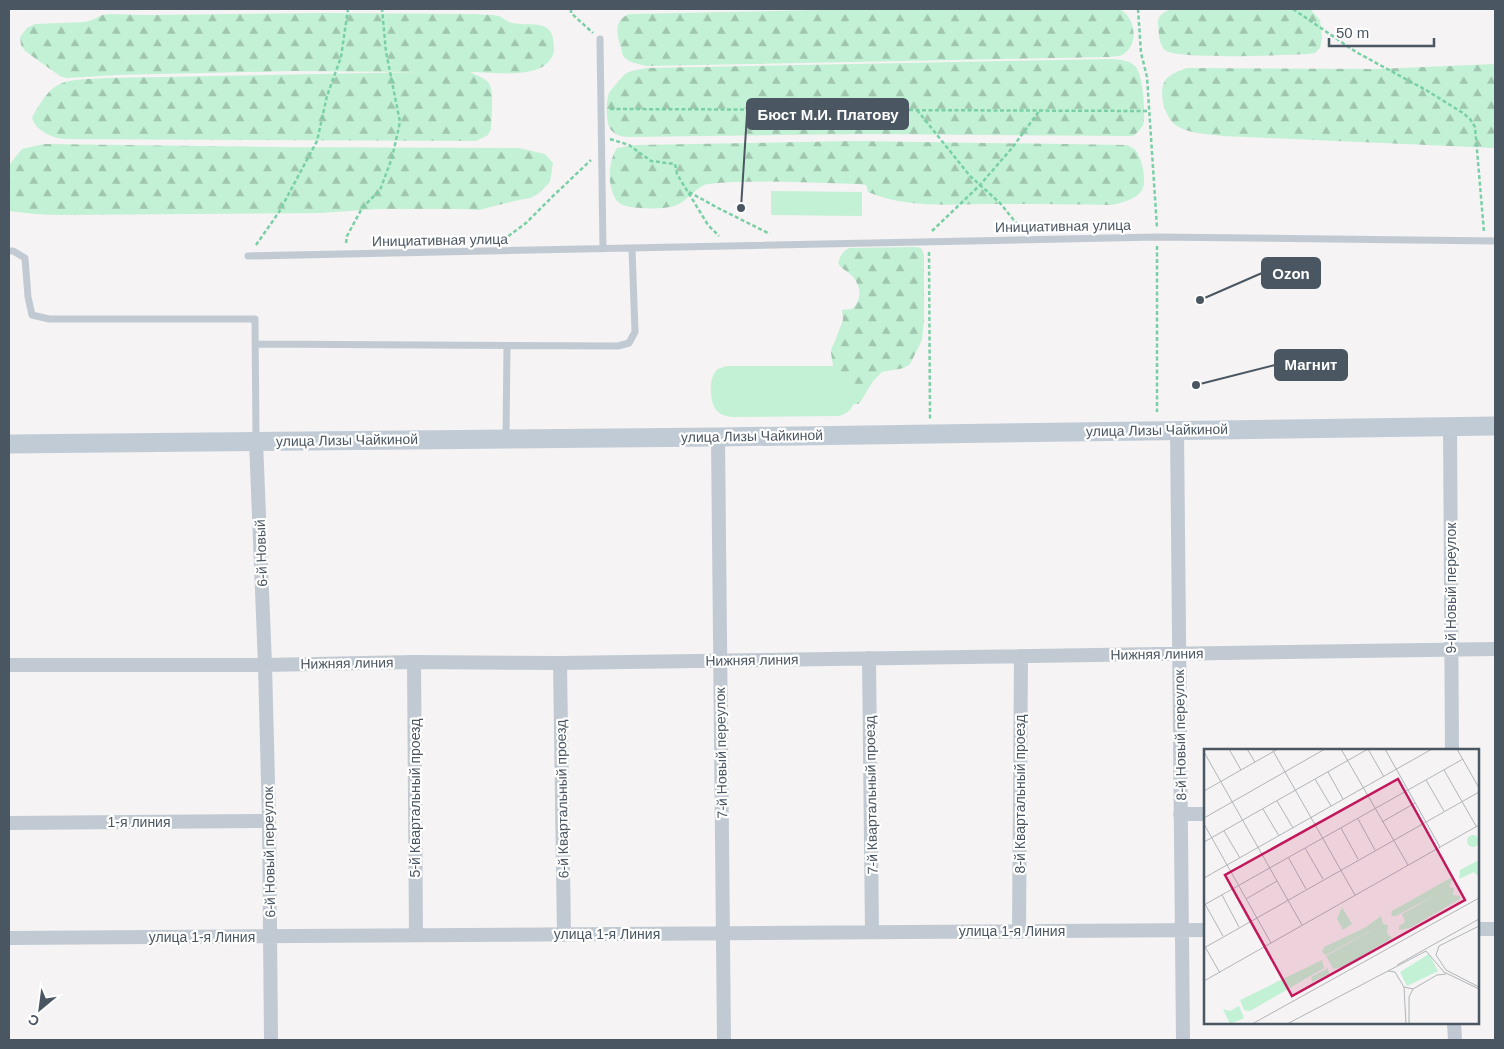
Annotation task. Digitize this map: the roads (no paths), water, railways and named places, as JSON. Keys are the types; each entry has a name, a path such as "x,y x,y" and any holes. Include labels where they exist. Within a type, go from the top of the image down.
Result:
{"main road":[{"name":"улица Лизы Чайкиной","path":"9,444 718,437 1495,426"}],"street":[{"name":"9-й Новый переулок","path":"1450,426 1452,749"},
{"name":"8-й Новый переулок","path":"1177,430 1183,1040"},
{"name":"7-й Новый переулок","path":"718,437 724,1040"},
{"name":"6-й Новый","path":"256,441 265,665"},
{"name":"Нижняя линия","path":"9,665 265,665 414,662 560,663 1495,649"},
{"name":"8-й Квартальный проезд","path":"1019,932 1021,656"},
{"name":"7-й Квартальный проезд","path":"869,658 872,932"},
{"name":"5-й Квартальный проезд","path":"414,662 416,935"},
{"name":"6-й Квартальный проезд","path":"560,663 564,935"},
{"name":"6-й Новый переулок","path":"265,665 269,821 271,1040"},
{"path":"1180,814 1204,814"},
{"name":"1-я линия","path":"9,823 269,821"},
{"path":"1479,929 1495,929"},
{"name":"улица 1-я Линия","path":"9,938 1204,930"},
{"path":"1454,1024 1455,1040"}],"lane":[{"path":"600,39 603,249"},
{"name":"Инициативная улица","path":"248,256 1157,237 1495,241"},
{"path":"255,344 618,346 629,343 635,332 632,248"},
{"path":"9,251 13,251 25,258 28,297 32,315 49,319 255,319 256,441"},
{"path":"506,439 507,346"}],"place":[{"name":"Бюст М.И. Платову","path":"741,208"},
{"name":"Ozon","path":"1200,300"},
{"name":"Магнит","path":"1196,385"}]}
